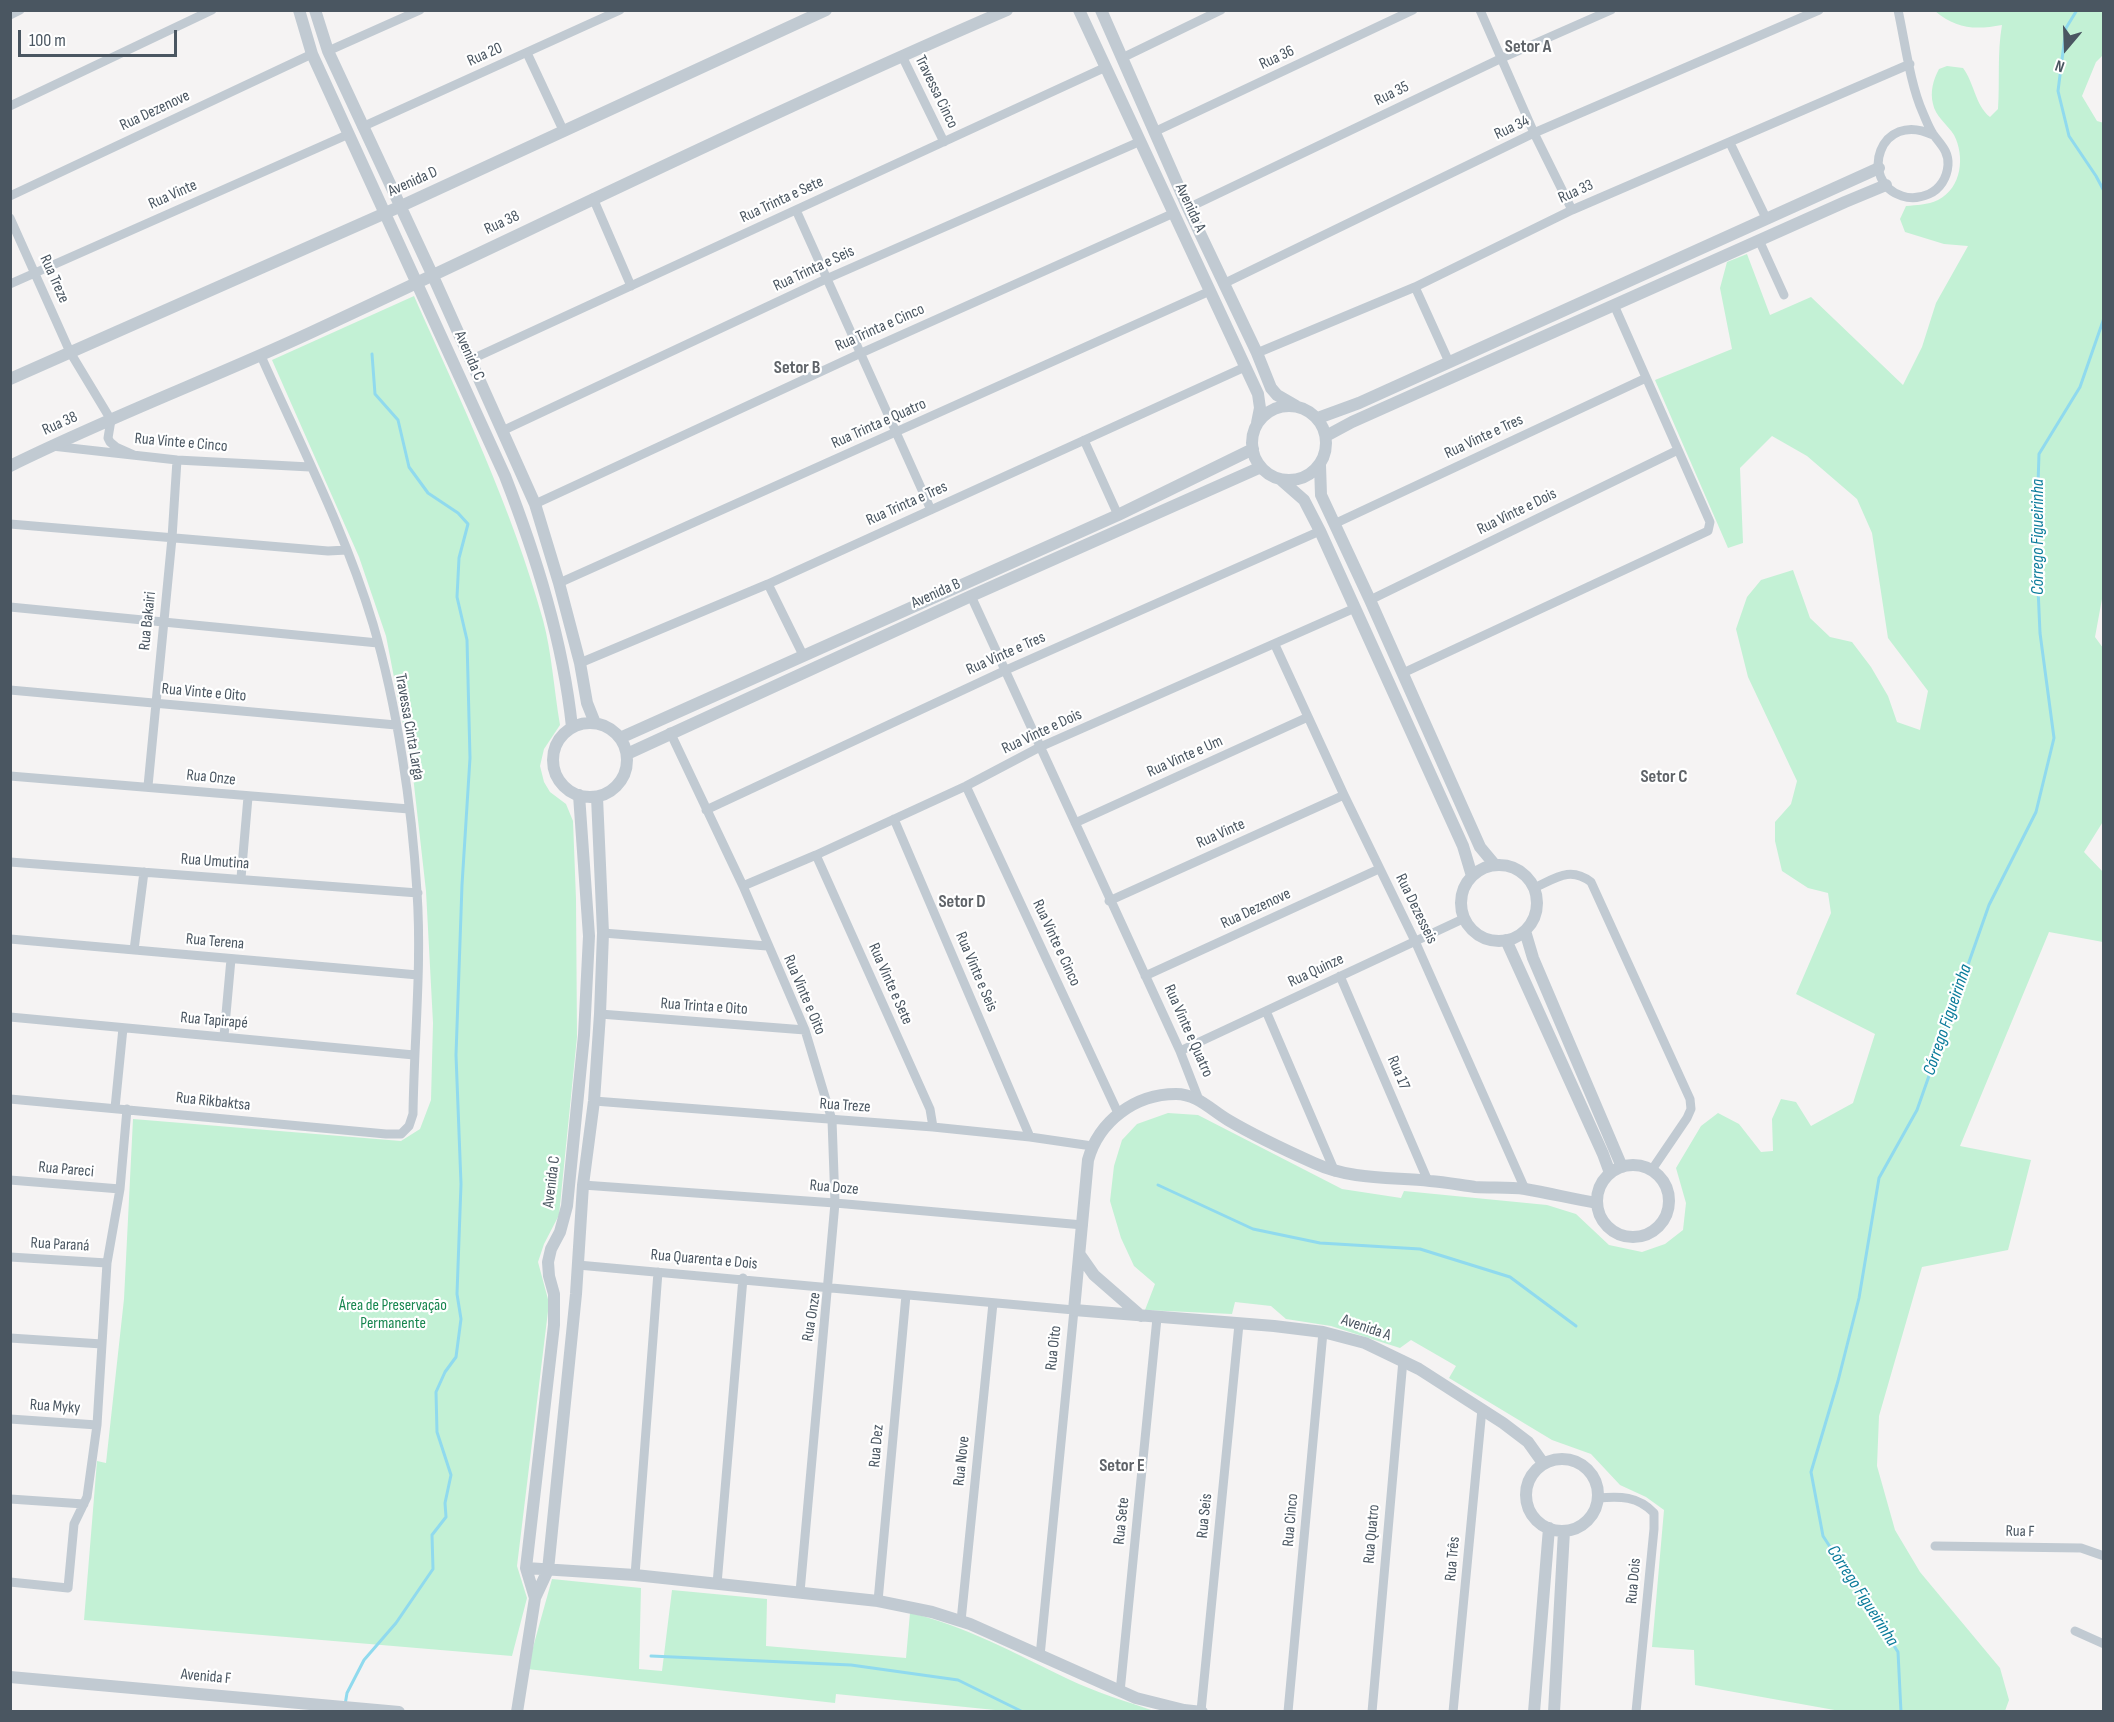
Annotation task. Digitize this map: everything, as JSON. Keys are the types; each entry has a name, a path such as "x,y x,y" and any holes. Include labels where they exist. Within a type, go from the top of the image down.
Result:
{"street":[{"path":"10,15 20,10"},
{"path":"10,106 212,10"},
{"name":"Avenida C","path":"299,10 312,54 505,476 524,525 538,567 560,654 572,727"},
{"name":"Avenida C","path":"315,10 328,51 432,274 535,504 559,582 580,663 587,703 595,723"},
{"path":"328,51 420,10"},
{"name":"Rua 20","path":"362,127 620,10"},
{"name":"Avenida D","path":"10,379 399,207 826,10"},
{"name":"Rua 38","path":"10,466 51,446 261,356 593,198 1007,10"},
{"name":"Avenida A","path":"1079,10 1258,394 1260,408 1257,423"},
{"name":"Avenida A","path":"1101,10 1188,208 1257,353 1271,388 1277,396 1296,406"},
{"path":"1122,58 1221,10"},
{"name":"Rua 36","path":"1154,132 1413,10"},
{"path":"1480,10 1534,133 1572,210"},
{"name":"Rua 35","path":"1188,208 1502,58 1611,10"},
{"name":"Rua 34","path":"1223,284 1534,133 1819,10"},
{"path":"1898,10 1919,105 1933,135"},
{"path":"526,53 564,132"},
{"name":"Rua Dezenove","path":"10,196 312,54"},
{"name":"Travessa Cinco","path":"902,56 944,142"},
{"name":"Rua 33","path":"1257,353 1415,287 1572,210 1910,64"},
{"name":"Rua Trinta e Sete","path":"470,360 1106,67"},
{"path":"1911,128 1919,105"},
{"path":"1911,128 1933,135 1947,153 1946,176 1941,185 1932,193 1921,197 1910,198 1899,195 1886,185 1878,168 1882,146 1890,137 1911,128"},
{"name":"Rua Vinte","path":"10,284 349,134"},
{"name":"Rua Trinta e Seis","path":"502,431 826,279 1141,141"},
{"path":"1730,143 1766,218"},
{"path":"1318,418 1359,404 1878,168"},
{"path":"1326,436 1363,417 1886,185"},
{"path":"593,198 631,286"},
{"path":"796,210 930,510"},
{"name":"Rua Trinta e Cinco","path":"535,504 859,354 1173,213"},
{"name":"Rua Treze","path":"10,219 70,352 111,420"},
{"path":"1759,240 1784,295"},
{"path":"1415,287 1449,362"},
{"name":"Rua Trinta e Quatro","path":"559,582 1210,291"},
{"path":"1403,673 1708,531 1710,522 1614,305"},
{"name":"Travessa Cinta Larga","path":"261,356 347,550 378,643 396,725 409,809 418,893 418,975 413,1114 409,1126"},
{"name":"Rua Trinta e Tres","path":"580,663 768,584 1245,367"},
{"name":"Rua Vinte e Tres","path":"1334,524 1646,378"},
{"path":"1280,479 1302,478 1320,465 1324,456 1326,436 1318,418 1304,408 1285,405 1265,414 1257,423 1253,434 1254,457 1261,467 1280,479 1304,500 1463,846 1472,876"},
{"path":"111,420 108,438 110,442 134,455"},
{"path":"1084,440 1118,515"},
{"name":"Rua Vinte e Cinco","path":"51,446 177,459 310,467"},
{"name":"Avenida B","path":"620,738 1118,515 1253,449"},
{"name":"Rua Vinte e Dois","path":"1370,600 1678,450"},
{"name":"Rua Bakairi","path":"148,786 172,538 177,459"},
{"path":"1320,465 1321,495 1480,847 1495,865"},
{"name":"Avenida B","path":"627,753 1261,467"},
{"path":"10,524 328,551 347,550"},
{"name":"Rua Vinte e Tres","path":"706,810 1006,670 1320,531"},
{"path":"768,584 803,655"},
{"name":"Rua Vinte e Quatro","path":"971,596 1180,1052 1199,1100 1236,1124 1335,1172 1379,1179 1428,1180 1476,1187 1525,1189 1597,1203"},
{"path":"10,607 378,643"},
{"name":"Rua Vinte e Dois","path":"743,886 966,786 1040,747 1355,608"},
{"name":"Rua Dezesseis","path":"1275,645 1415,941 1525,1189"},
{"name":"Rua Vinte e Oito","path":"10,690 396,725"},
{"name":"Rua Vinte e Um","path":"1075,823 1308,717"},
{"path":"583,723 595,723 609,728 620,738 627,753 628,762 625,774 609,792 597,796 579,795 564,786 557,777 553,766 553,755 556,744 572,727 583,723"},
{"name":"Rua Vinte e Oito","path":"670,732 743,886 805,1030 832,1120 835,1203 828,1288"},
{"name":"Rua Onze","path":"10,776 409,809"},
{"name":"Rua Vinte e Cinco","path":"966,786 1118,1113"},
{"name":"Avenida C","path":"526,1568 554,1326 555,1301 548,1262 567,1206 584,1035 589,936 579,795"},
{"name":"Rua Vinte","path":"1109,901 1344,795"},
{"name":"Avenida C","path":"535,1598 548,1570 577,1278 583,1185 594,1101 603,933 597,796"},
{"path":"241,878 248,797"},
{"name":"Rua Vinte e Seis","path":"894,819 1030,1137"},
{"name":"Rua Vinte e Sete","path":"816,855 930,1109 933,1127"},
{"name":"Rua Umutina","path":"10,862 418,893"},
{"path":"1495,865 1518,870 1528,878 1534,888 1537,909 1534,918 1525,931 1506,940 1493,940 1481,936 1465,918 1462,908 1465,886 1472,876 1495,865"},
{"name":"Rua Dezenove","path":"1145,976 1379,869"},
{"path":"134,950 144,872"},
{"path":"1534,888 1566,874 1582,875 1591,882 1690,1100 1688,1118 1652,1171"},
{"name":"Rua Quinze","path":"1180,1052 1465,918"},
{"path":"1525,931 1533,958 1622,1167"},
{"path":"603,933 767,946"},
{"name":"Rua Terena","path":"10,939 418,975"},
{"path":"1506,940 1604,1154 1610,1173"},
{"path":"224,1036 231,959"},
{"name":"Rua 17","path":"1340,976 1428,1180"},
{"path":"1266,1011 1335,1172"},
{"name":"Rua Trinta e Oito","path":"600,1014 805,1030"},
{"name":"Rua Tapirapé","path":"10,1017 414,1055"},
{"path":"115,1108 123,1028"},
{"name":"Rua Oito","path":"1040,1656 1088,1160 1092,1146 1108,1122 1118,1113 1147,1099 1174,1094 1199,1100"},
{"name":"Rua Rikbaktsa","path":"10,1099 386,1134 401,1134 409,1126"},
{"name":"Rua Treze","path":"594,1101 933,1127 1092,1146"},
{"path":"10,1582 68,1588 74,1524 90,1485 97,1425 107,1263 120,1189 127,1109"},
{"path":"1622,1167 1642,1167 1652,1171 1661,1179 1667,1190 1669,1202 1660,1224 1651,1232 1640,1237 1628,1237 1606,1226 1597,1203 1602,1182 1610,1173 1622,1167"},
{"name":"Rua Pareci","path":"10,1180 120,1189"},
{"name":"Rua Doze","path":"583,1185 835,1203 1083,1226"},
{"path":"553,1246 565,1239 575,1243 579,1250"},
{"path":"1080,1256 1094,1275 1142,1317"},
{"name":"Rua Paraná","path":"10,1257 107,1263"},
{"name":"Rua Quarenta e Dois","path":"578,1264 743,1278 828,1288"},
{"path":"635,1575 658,1272"},
{"path":"551,1283 568,1285 577,1278"},
{"path":"717,1584 743,1278"},
{"name":"Rua Onze","path":"800,1592 828,1288 1074,1311"},
{"name":"Rua Dez","path":"878,1601 906,1295"},
{"name":"Rua Nove","path":"961,1622 993,1303"},
{"name":"Avenida A","path":"1074,1311 1323,1332 1365,1343 1403,1360 1482,1409 1528,1442 1543,1463"},
{"name":"Rua Sete","path":"1120,1692 1156,1318"},
{"name":"Rua Seis","path":"1202,1712 1239,1324"},
{"name":"Rua Cinco","path":"1288,1712 1323,1332"},
{"path":"10,1338 102,1344"},
{"name":"Rua Quatro","path":"1372,1712 1403,1360"},
{"name":"Rua Três","path":"1453,1712 1482,1409"},
{"name":"Rua Myky","path":"10,1419 97,1425"},
{"path":"1554,1459 1576,1461 1586,1467 1593,1476 1598,1498 1590,1517 1583,1524 1564,1531 1549,1528 1531,1514 1526,1503 1528,1480 1543,1463 1554,1459"},
{"name":"Rua Dois","path":"1598,1498 1622,1496 1638,1501 1654,1513 1636,1712"},
{"path":"10,1499 84,1504"},
{"path":"1534,1712 1549,1528"},
{"path":"1554,1712 1564,1531"},
{"name":"Rua F","path":"1935,1546 2081,1548 2103,1556"},
{"path":"516,1712 535,1598 526,1568 635,1575 800,1592 878,1601 932,1612 961,1622 1136,1698 1202,1712"},
{"path":"2074,1631 2103,1644"},
{"name":"Avenida F","path":"10,1677 284,1706 337,1706 399,1712"}],"green space":[{"path":"1935,11 2103,11 2103,55 2096,62 2082,96 2097,121 2104,123 2104,588 2095,637 2103,648 2104,820 2084,852 2103,872 2103,942 2049,932 1960,1146 2031,1160 2008,1250 1922,1267 1879,1416 1877,1466 1895,1530 1920,1572 2000,1668 2009,1700 2005,1711 1840,1711 1695,1685 1694,1650 1652,1647 1664,1510 1646,1497 1620,1485 1591,1454 1552,1440 1449,1378 1456,1366 1411,1340 1400,1348 1331,1326 1286,1319 1271,1306 1235,1302 1232,1314 1145,1310 1155,1284 1134,1266 1121,1238 1110,1201 1114,1166 1122,1140 1137,1124 1168,1113 1198,1115 1342,1189 1401,1198 1404,1191 1547,1205 1576,1214 1609,1245 1642,1252 1665,1244 1683,1230 1686,1203 1676,1168 1701,1126 1718,1113 1739,1124 1761,1152 1773,1151 1772,1119 1781,1099 1796,1102 1811,1126 1853,1103 1875,1034 1796,994 1831,913 1828,893 1808,888 1782,871 1775,841 1775,822 1791,804 1797,781 1748,677 1736,629 1747,597 1761,580 1793,570 1810,618 1830,637 1852,642 1871,667 1888,696 1897,722 1920,730 1928,691 1888,638 1872,533 1857,499 1807,456 1772,436 1740,468 1743,543 1728,548 1655,380 1732,349 1720,288 1727,262 1747,254 1770,315 1811,297 1903,385 1922,347 1936,303 1968,246 1944,244 1905,232 1900,219 1906,206 1938,200 1946,195 1957,180 1960,152 1954,135 1936,112 1933,104 1933,86 1939,69 1947,66 1963,68 1985,112 1990,117 1998,109 2002,25 1966,27 1958,25"},
{"name":"Área de Preservação Permanente","path":"414,296 501,496 543,620 560,725 544,749 540,766 544,782 550,792 566,804 573,821 577,1037 559,1215 544,1244 538,1262 549,1303 517,1566 527,1598 512,1656 84,1620 97,1461 106,1463 124,1299 133,1119 401,1141 420,1129 431,1100 433,1023 426,891 413,776 386,636 359,557 272,360"},
{"path":"552,1579 641,1588 639,1669 662,1671 672,1590 767,1599 766,1646 906,1658 910,1613 971,1633 1078,1684 1154,1711 1005,1711 836,1694 835,1703 527,1669"}],"waterway":[{"name":"Córrego Figueirinha","path":"2077,10 2066,28 2058,91 2069,136 2104,191"},
{"name":"Córrego Figueirinha","path":"1901,1712 1898,1652 1823,1536 1811,1472 1838,1381 1859,1298 1879,1178 1917,1110 1989,905 2036,812 2054,738 2040,633 2036,544 2039,454 2080,387 2104,318"},
{"path":"345,1705 347,1693 364,1660 396,1623 433,1569 432,1535 446,1517 445,1503 451,1475 437,1432 436,1392 445,1372 456,1357 461,1319 457,1294 461,1184 456,1055 462,885 470,758 467,640 457,597 459,558 468,524 458,513 428,493 409,467 398,420 375,394 372,354"},
{"path":"1158,1185 1253,1229 1320,1243 1420,1249 1510,1277 1576,1326"},
{"path":"651,1656 851,1665 958,1680 1023,1712"}],"district":[{"name":"Setor A","path":"1528,47"},
{"name":"Setor B","path":"797,368"},
{"name":"Setor C","path":"1664,777"},
{"name":"Setor D","path":"962,902"},
{"name":"Setor E","path":"1122,1466"}]}
